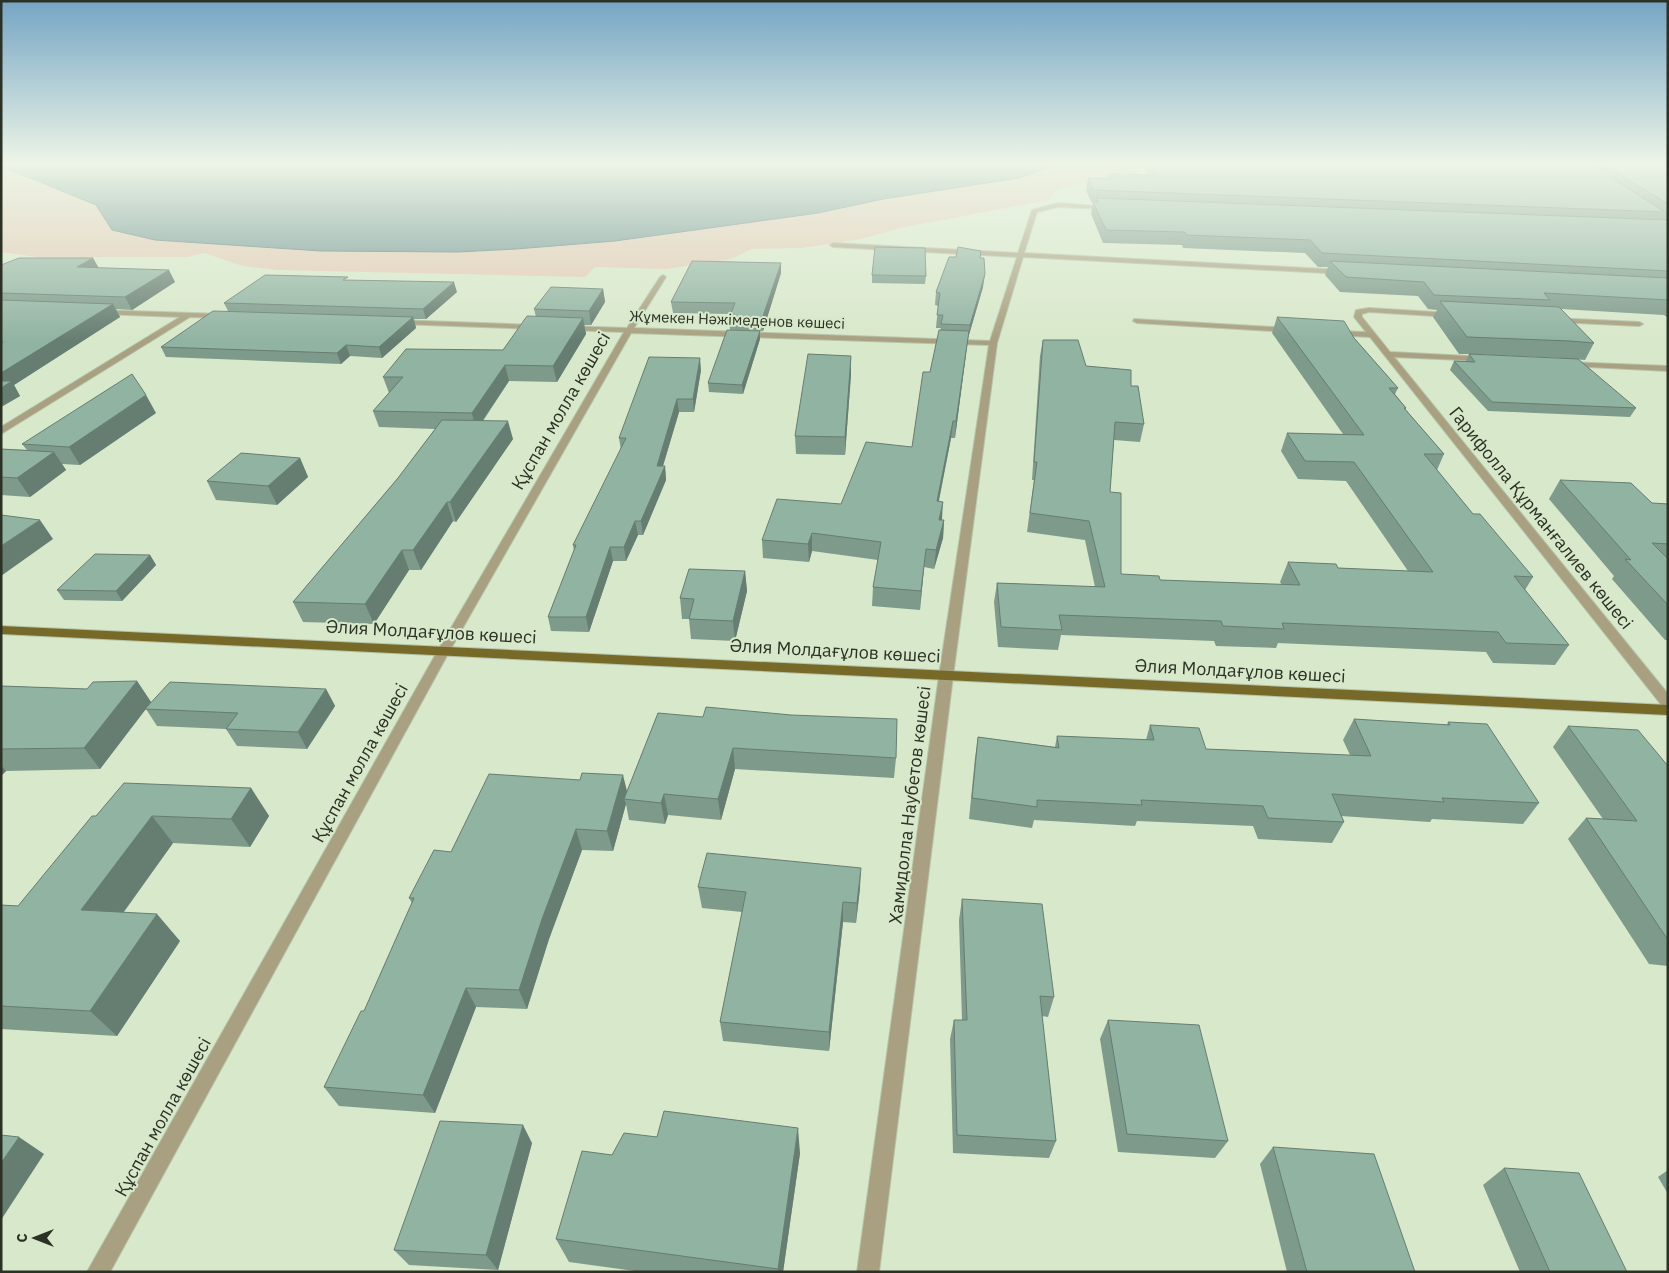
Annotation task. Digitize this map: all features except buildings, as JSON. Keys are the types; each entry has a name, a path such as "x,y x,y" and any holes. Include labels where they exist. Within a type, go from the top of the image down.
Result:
{"main road":[{"name":"Әлия Молдағұлов көшесі","path":"1,630 1668,710"}],"street":[{"name":"Хамидолла Наубетов көшесі","path":"868,1272 946,676 993,342 1030,222"},
{"path":"833,245 1349,272"},
{"name":"Құспан молла көшесі","path":"98,1272 443,652 629,330 663,277"},
{"name":"Гарифолла Құрманғалиев көшесі","path":"1456,315 1369,310 1359,312 1358,317 1668,704"},
{"path":"90,312 228,316"},
{"path":"1,431 189,315"},
{"path":"1543,319 1639,324"},
{"path":"1137,321 1304,331"},
{"path":"384,322 541,327"},
{"name":"Жұмекен Нәжімеденов көшесі","path":"560,328 993,342"},
{"path":"1323,332 1372,335"},
{"path":"1386,354 1493,360"},
{"path":"1561,363 1668,369"}],"shaded area":[{"path":"1,222 107,222 112,230 155,240 321,251 458,252 615,241 750,222 929,222 860,239 803,248 752,249 731,259 666,269 595,267 585,277 278,270 243,266 204,253 188,257 97,257 59,260 1,252"}],"water":[{"path":"107,222 750,222 615,241 458,252 321,251 155,240 112,230"}]}
